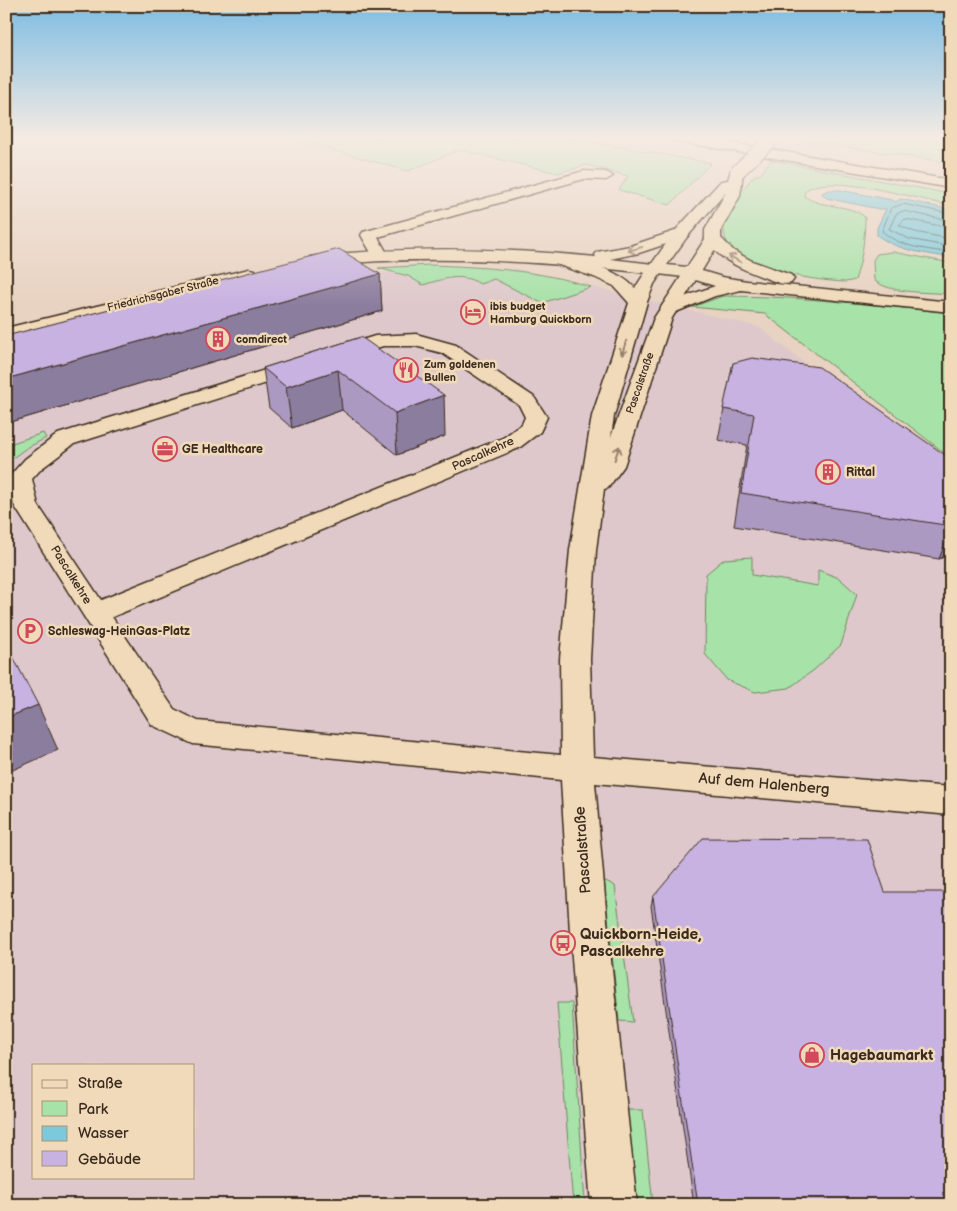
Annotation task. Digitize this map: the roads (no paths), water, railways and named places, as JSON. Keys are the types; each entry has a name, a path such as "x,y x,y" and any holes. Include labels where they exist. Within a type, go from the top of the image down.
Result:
{"main road":[{"path":"380,255 368,235 515,194"},
{"path":"656,269 682,234 717,194"},
{"path":"692,273 712,238 713,230 733,194"},
{"path":"556,259 633,250 682,234"},
{"path":"712,238 724,252 736,260 796,282"},
{"path":"297,264 380,255 476,253 731,275 951,300"},
{"path":"556,259 600,273 620,282 638,302"},
{"name":"Pascalstraße","path":"614,1205 589,932 577,769 575,660 583,550 603,416 638,302 645,284 656,269"},
{"name":"Friedrichsgaber Straße","path":"6,334 111,306 264,270"},
{"path":"692,273 720,282 748,286 951,306"},
{"name":"Pascalstraße","path":"591,494 612,466 663,318 692,273"},
{"path":"670,308 710,292 748,286"},
{"name":"Pascalkehre","path":"382,340 416,340 449,349 528,401 536,417 532,428 511,443 95,613 26,505 20,478 33,464 66,439 382,340"},
{"path":"95,613 163,717 194,732 577,769"},
{"name":"Auf dem Halenberg","path":"577,769 951,801"}],"water":[{"path":"822,194 858,194 895,202 901,199 951,210 951,258 912,251 893,245 877,235 877,228 886,209 826,198"}],"place":[{"name":"ibis budget Hamburg Quickborn","path":"473,312"},
{"name":"comdirect","path":"218,339"},
{"name":"Zum goldenen Bullen","path":"406,370"},
{"name":"GE Healthcare","path":"165,449"},
{"name":"Rittal","path":"828,472"},
{"name":"Schleswag-HeinGas-Platz","path":"30,631"},
{"name":"Quickborn-Heide, Pascalkehre","path":"563,943"},
{"name":"Hagebaumarkt","path":"812,1055"}]}
